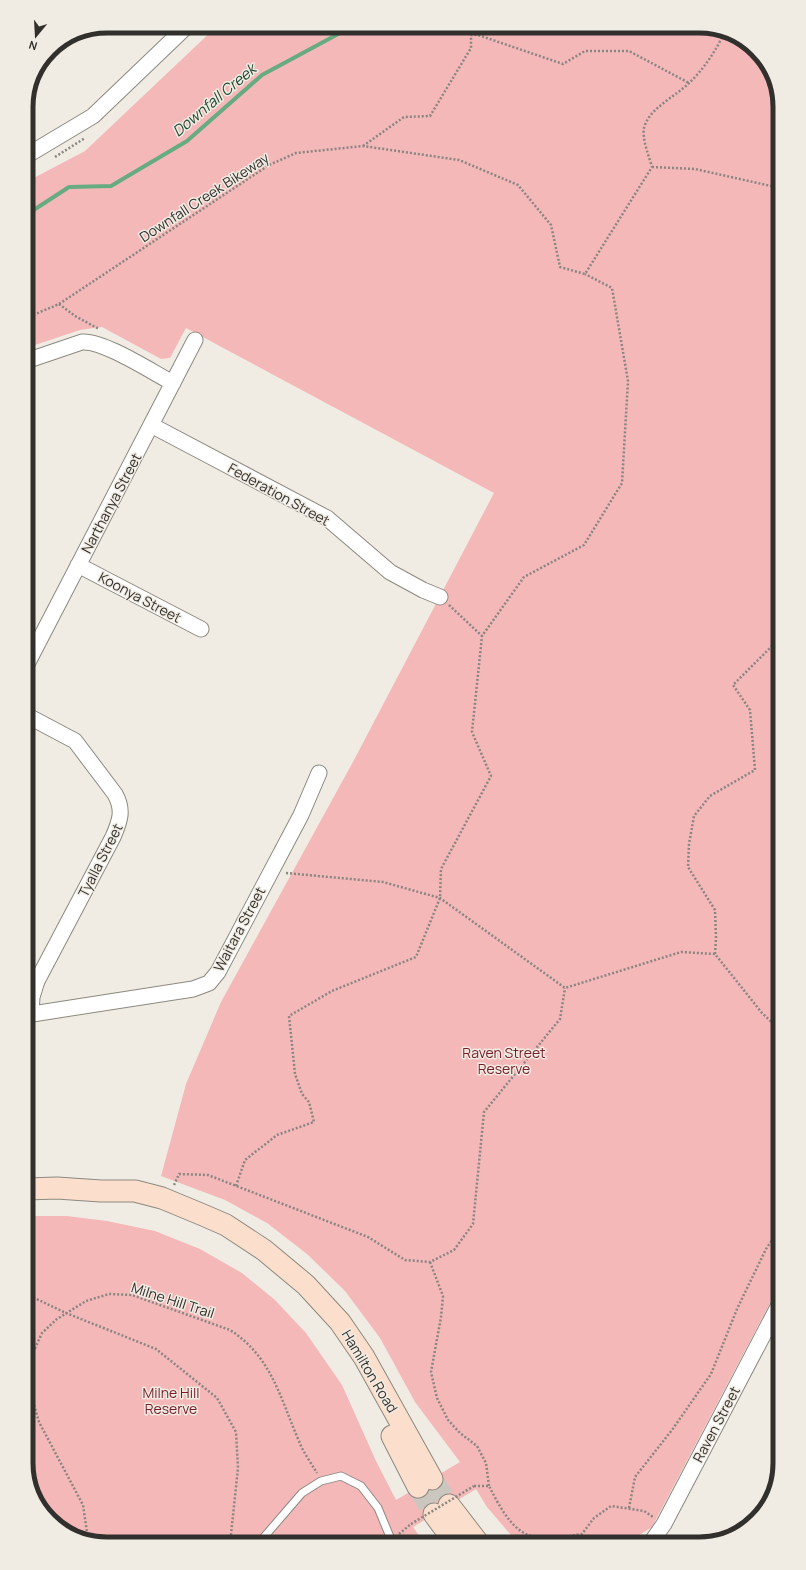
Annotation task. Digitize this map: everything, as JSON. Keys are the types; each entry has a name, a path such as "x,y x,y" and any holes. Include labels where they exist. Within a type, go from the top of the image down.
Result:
{"main road":[{"name":"Hamilton Road","path":"33,1189 57,1188 101,1191 135,1191 182,1206 226,1225 264,1250 285,1266 326,1305 352,1339 425,1483"},
{"path":"453,1537 441,1510 471,1537"}],"street":[{"path":"33,152 96,113 181,33"},
{"name":"Narthanya Street","path":"33,652 195,340"},
{"path":"33,359 82,342 91,342 173,383"},
{"name":"Federation Street","path":"151,425 327,518 390,572 423,590 440,597"},
{"name":"Koonya Street","path":"78,565 201,629"},
{"name":"Tyalla Street","path":"33,718 68,736 82,748 115,794 119,801 122,813 113,837 37,981 33,994"},
{"name":"Waitara Street","path":"33,1013 194,989 209,983 218,972 270,871 301,815 319,773"},
{"name":"Raven Street","path":"655,1537 664,1524 773,1316"}],"lane":[{"path":"264,1537 302,1493 321,1480 341,1476 361,1486 378,1508 390,1537"}],"path":[{"path":"363,146 404,117 430,116 471,48 471,35 478,35 562,64 585,51 629,51 689,83"},
{"path":"236,1186 245,1160 277,1135 314,1122 309,1102 302,1094 295,1074 289,1016 332,991 416,957 440,898 441,869 491,776 472,732 482,636 524,577 584,545 622,483 628,381 612,288 584,274 652,167 647,150 644,129 651,114 689,83 718,46 722,37"},
{"name":"Downfall Creek Bikeway","path":"33,315 59,304 269,165 296,153 363,146 458,160 518,184 551,225 560,267 584,274"},
{"path":"652,167 695,169 773,186"},
{"path":"440,597 482,636"},
{"path":"773,645 733,685 750,710 755,770 710,796 694,816 689,844 688,867 715,910 715,954 762,1013 773,1023"},
{"path":"270,871 383,882 440,898 565,988"},
{"path":"565,988 681,952 715,954"},
{"path":"174,1185 179,1174 208,1175 368,1237 405,1260 430,1262 454,1250 473,1224 484,1112 560,1019 565,988"},
{"path":"629,1508 635,1477 672,1430 711,1374 743,1296 766,1249 773,1238"},
{"path":"430,1262 443,1296 441,1318 431,1372 437,1398 448,1420 460,1433 477,1446 486,1463 489,1486 501,1510 514,1525 528,1535 536,1537"},
{"name":"Milne Hill Trail","path":"33,1353 42,1333 57,1319 86,1301 109,1294 132,1295 230,1330 243,1338 260,1356 270,1374 299,1443 321,1480"},
{"path":"33,1297 66,1313 156,1349 217,1398 236,1432 238,1468 231,1537"},
{"name":"Milne Hill Trail","path":"33,1401 39,1422 83,1505 87,1534"},
{"path":"397,1537 411,1524 474,1486 489,1486"},
{"path":"550,1537 582,1534 594,1518 611,1506 644,1511 664,1524"}],"green space":[{"name":"Raven Street Reserve","path":"210,33 704,33 723,37 740,45 748,51 758,62 769,83 773,102 773,1297 652,1527 636,1537 513,1537 487,1507 476,1489 413,1527 420,1537 102,1537 83,1533 62,1522 48,1508 37,1487 33,1468 33,1216 67,1216 107,1221 155,1231 200,1249 242,1273 275,1300 306,1333 342,1385 376,1461 396,1500 460,1462 415,1402 380,1338 345,1291 307,1254 267,1223 225,1200 161,1176 186,1084 221,1002 354,760 494,493 186,328 170,358 161,359 102,327 80,330 33,346 33,178 85,151"}],"waterway":[{"name":"Downfall Creek","path":"33,210 69,187 111,186 187,141 262,75 340,33"}],"tunnel":[{"path":"432,1479 449,1505"},
{"path":"418,1487 434,1514"}],"park label":[{"name":"Milne Hill Reserve","path":"171,1400"}]}
